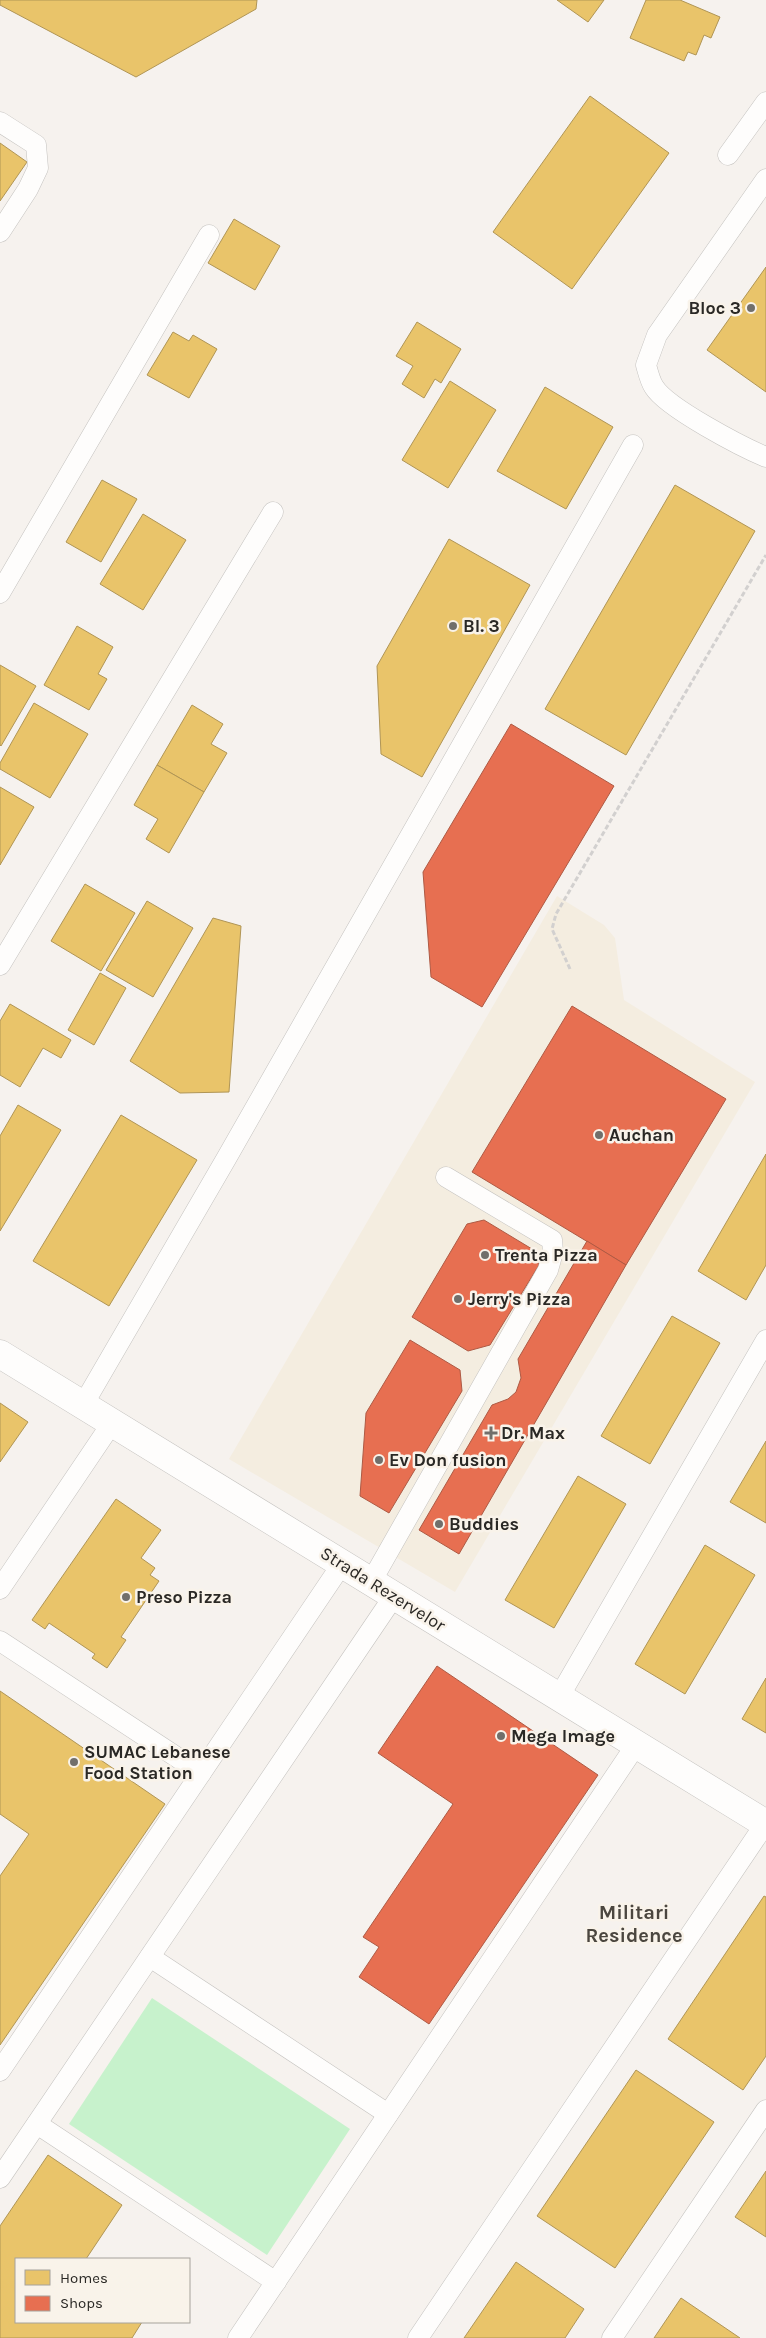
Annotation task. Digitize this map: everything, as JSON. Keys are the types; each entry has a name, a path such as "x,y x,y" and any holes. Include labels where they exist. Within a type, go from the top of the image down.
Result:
{"street":[{"name":"Strada Rezervelor","path":"0,1354 636,1746 766,1824"}],"lane":[{"path":"728,155 766,102"},
{"path":"0,122 36,144 38,168 28,189 0,232"},
{"path":"766,179 657,335 646,365 654,388 672,404 742,447 766,457"},
{"path":"0,593 209,236"},
{"path":"83,1405 231,1150 633,445"},
{"path":"0,965 273,512"},
{"path":"371,1582 548,1270 553,1252 552,1240 446,1177"},
{"path":"559,1697 766,1340"},
{"path":"0,1589 112,1423"},
{"path":"0,2071 342,1564"},
{"path":"0,2178 394,1596"},
{"path":"0,1641 201,1773"},
{"path":"238,2338 636,1746"},
{"path":"418,2338 766,1824"},
{"path":"150,1957 388,2114"},
{"path":"612,2338 766,2110"},
{"path":"37,2124 276,2282"}],"path":[{"path":"570,969 552,929 556,914 766,554"}],"shaded area":[{"path":"557,896 604,925 615,938 624,1000 755,1082 455,1592 229,1459"}],"green space":[{"path":"152,1998 350,2129 267,2255 69,2124"}],"building: Homes":[{"path":"0,0 257,0 256,9 136,77 0,5"},
{"path":"557,0 604,0 588,22"},
{"path":"646,0 680,0 720,17 711,38 704,35 696,55 688,52 684,61 630,38"},
{"path":"590,96 669,153 572,289 493,232"},
{"path":"0,143 27,162 0,201"},
{"path":"234,219 280,246 255,290 208,263"},
{"name":"Bloc 3","path":"766,267 766,392 707,350"},
{"path":"417,322 461,349 441,383 435,379 424,398 402,384 413,366 396,356"},
{"path":"173,332 189,341 193,335 217,349 189,398 147,375"},
{"path":"450,381 496,410 448,488 402,460"},
{"path":"545,387 613,427 566,509 497,471"},
{"path":"102,480 137,499 101,562 66,542"},
{"path":"675,485 755,531 626,755 545,709"},
{"path":"143,514 186,540 143,610 100,584"},
{"name":"Bl. 3","path":"449,539 530,585 422,777 381,754 377,666"},
{"path":"77,626 113,647 98,674 107,679 89,710 44,685"},
{"path":"0,665 36,686 1,746 0,745"},
{"path":"34,703 88,734 50,798 0,769 0,763"},
{"path":"192,705 223,724 211,744 227,753 204,792 157,765"},
{"path":"157,765 204,792 169,853 146,839 158,819 134,805"},
{"path":"0,787 34,807 0,865"},
{"path":"85,884 135,913 101,971 51,941"},
{"path":"147,901 193,928 153,997 106,970"},
{"path":"213,918 241,926 229,1092 180,1093 130,1061"},
{"path":"100,973 126,988 94,1045 68,1030"},
{"path":"10,1004 71,1040 61,1058 43,1048 20,1087 0,1075 0,1021"},
{"path":"18,1105 61,1130 0,1231 0,1136"},
{"path":"121,1115 197,1160 109,1306 33,1261"},
{"path":"766,1154 766,1265 746,1300 698,1271"},
{"path":"672,1316 720,1343 650,1464 601,1436"},
{"path":"0,1403 28,1422 0,1462"},
{"path":"766,1441 766,1523 730,1502"},
{"path":"578,1476 626,1504 554,1628 505,1600"},
{"path":"116,1499 161,1530 141,1558 155,1568 150,1575 159,1581 121,1637 126,1640 107,1668 92,1658 95,1654 49,1623 45,1629 32,1620"},
{"path":"705,1545 755,1575 685,1694 635,1664"},
{"path":"766,1678 766,1733 742,1719"},
{"path":"0,1691 165,1804 0,2045 0,1876 29,1834 0,1814"},
{"path":"764,1896 766,1897 766,2056 743,2090 668,2039"},
{"path":"636,2070 714,2122 615,2268 537,2216"},
{"path":"48,2155 122,2205 87,2258 15,2258 15,2323 141,2323 132,2338 0,2338 0,2226"},
{"path":"766,2171 766,2237 735,2217"},
{"path":"516,2262 584,2309 565,2338 464,2338"},
{"path":"681,2298 740,2338 654,2338"}],"building: Shops":[{"path":"511,724 614,786 482,1007 431,977 423,872"},
{"name":"Auchan","path":"572,1006 726,1099 626,1265 472,1172"},
{"path":"484,1220 532,1249 539,1265 490,1345 468,1351 412,1317 467,1224"},
{"path":"587,1241 626,1265 459,1554 419,1530 492,1405 508,1399 516,1392 521,1378 518,1359"},
{"path":"410,1340 460,1370 462,1391 389,1513 360,1496 366,1413"},
{"path":"437,1666 598,1775 429,2024 359,1977 379,1947 363,1937 453,1804 378,1753"}],"place":[{"name":"Bloc 3","path":"751,308"},
{"name":"Bl. 3","path":"453,626"},
{"name":"Auchan","path":"599,1135"},
{"name":"Trenta Pizza","path":"485,1255"},
{"name":"Jerry's Pizza","path":"458,1299"},
{"name":"Dr. Max","path":"491,1433"},
{"name":"Ev Don fusion","path":"379,1460"},
{"name":"Buddies","path":"439,1524"},
{"name":"Preso Pizza","path":"126,1597"},
{"name":"Mega Image","path":"501,1736"},
{"name":"SUMAC Lebanese Food Station","path":"74,1762"}],"district":[{"name":"Militari Residence","path":"634,1924"}]}
